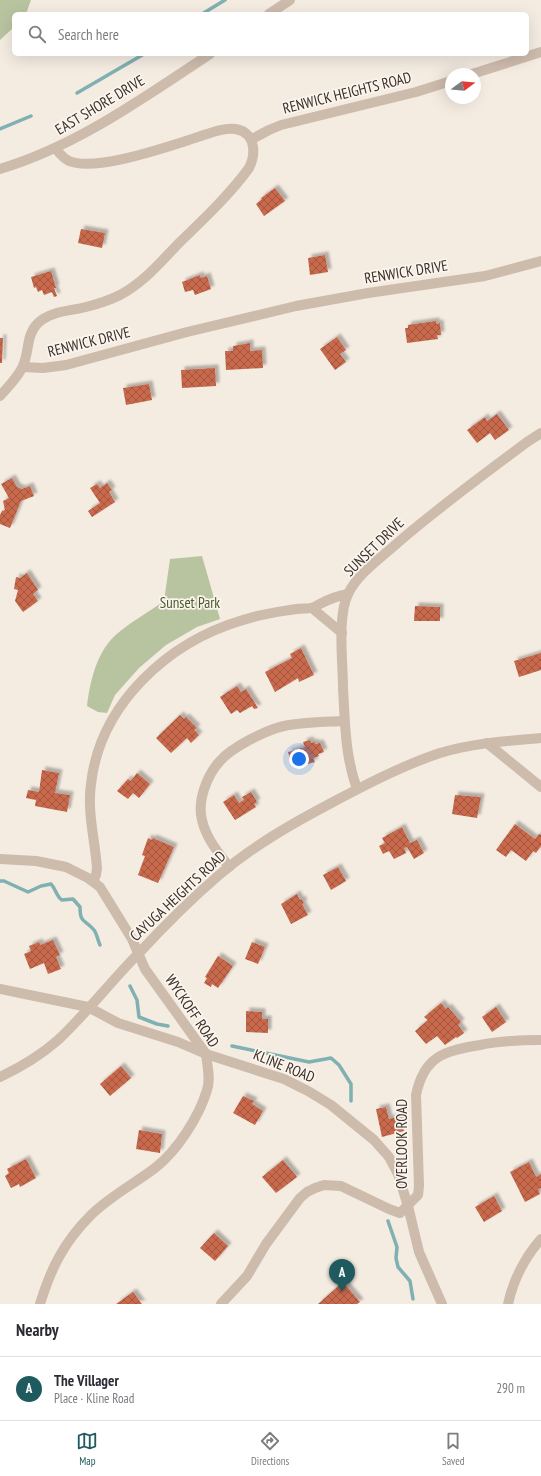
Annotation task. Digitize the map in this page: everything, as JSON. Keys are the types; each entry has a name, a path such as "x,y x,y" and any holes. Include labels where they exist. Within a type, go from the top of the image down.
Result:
{"street":[{"path":"273,12 290,0"},
{"path":"529,56 541,52"},
{"name":"EAST SHORE DRIVE","path":"0,168 24,162 56,149 89,131 207,56"},
{"path":"481,71 528,56"},
{"name":"RENWICK HEIGHTS ROAD","path":"252,139 281,125 416,92 445,83"},
{"path":"56,149 62,157 69,161 84,164 100,163 134,156 226,129 236,129 244,132 252,139"},
{"name":"RENWICK DRIVE","path":"252,139 254,149 250,166 216,206 143,280 107,300 53,314 39,322 32,330 29,337 23,367 43,368 66,366 187,332 296,306 368,293 485,276 541,262"},
{"path":"0,396 23,367"},
{"name":"SUNSET DRIVE","path":"357,789 349,764 344,721 342,620 348,594 362,575 378,559 410,532 527,442 541,433"},
{"path":"93,881 97,868 90,804 90,784 93,766 104,734 111,720 128,696 159,664 179,649 205,635 242,620 303,608 312,608 336,596 348,594"},
{"path":"312,608 342,632"},
{"path":"229,867 208,839 201,820 202,799 212,772 220,760 231,751 272,729 297,724 344,721"},
{"name":"CAYUGA HEIGHTS ROAD","path":"0,1077 38,1056 57,1041 186,905 229,867 292,824 357,789 410,764 441,753 488,743 541,738"},
{"path":"488,743 541,787"},
{"name":"WYCKOFF ROAD","path":"0,859 25,860 51,864 74,871 93,881 107,897 132,939 145,969 206,1054 208,1067 208,1090 186,1133 162,1162 106,1202 78,1230 55,1264 40,1304"},
{"name":"KLINE ROAD","path":"0,989 88,1007 118,1023 178,1042 206,1054 284,1080 308,1091 330,1105 374,1140 389,1158 398,1174 408,1206 419,1252 442,1304"},
{"name":"OVERLOOK ROAD","path":"221,1304 247,1276 266,1244 294,1205 307,1192 324,1185 341,1186 389,1210 400,1213 418,1195 416,1095 418,1084 423,1074 429,1065 438,1057 455,1049 521,1040 541,1040"},
{"path":"508,1304 521,1268 528,1255 541,1239"}],"green space":[{"path":"0,0 31,0 27,12 12,12 12,29 0,40"},
{"name":"Sunset Park","path":"202,556 220,619 197,627 166,645 139,668 115,695 107,713 98,712 87,706 90,686 96,666 105,648 123,629 164,601 170,559"}],"building":[{"path":"275,188 285,201 264,216 256,204 262,199 261,198"},
{"path":"81,229 105,233 102,248 78,243"},
{"path":"325,255 328,272 310,275 308,258"},
{"path":"51,271 57,296 54,297 52,292 44,295 42,290 38,292 36,287 34,288 31,277"},
{"path":"200,275 201,278 207,276 211,289 195,295 193,290 185,292 182,282"},
{"path":"436,321 436,324 440,323 441,335 437,335 438,339 407,343 405,328 408,328 408,325"},
{"path":"337,337 346,350 340,354 346,362 335,370 320,349"},
{"path":"0,338 3,338 2,363 0,363"},
{"path":"250,343 250,351 262,350 263,368 226,370 225,351 233,351 233,346"},
{"path":"215,368 216,386 182,388 181,370"},
{"path":"149,384 152,400 126,405 123,388"},
{"path":"497,414 509,430 495,440 490,433 477,443 467,430 485,417 487,421"},
{"path":"12,478 17,487 22,489 30,486 34,496 21,501 10,528 0,524 0,515 2,511 5,510 3,501 9,498 1,484"},
{"path":"107,483 112,490 109,492 115,502 92,517 88,511 100,503 90,488 97,484 100,488"},
{"path":"27,573 38,590 33,594 38,601 23,612 15,601 18,590 14,589 16,577 20,578"},
{"path":"415,606 440,607 440,621 414,621"},
{"path":"301,648 314,675 299,682 298,678 275,692 265,672 292,658 290,654"},
{"path":"541,653 541,670 519,677 514,661"},
{"path":"237,686 241,692 246,689 258,708 254,709 252,706 240,713 237,710 231,714 220,697"},
{"path":"180,715 184,719 186,717 197,728 194,730 199,735 191,743 187,738 171,753 156,738"},
{"path":"310,740 311,743 320,743 324,752 313,758 315,762 308,764 307,761 304,764 302,759 291,762 288,752 305,747 303,742"},
{"path":"42,770 59,773 55,793 70,795 67,812 35,806 36,800 26,798 28,790 39,792"},
{"path":"137,773 150,784 139,798 133,793 128,799 117,791 128,779 131,781"},
{"path":"251,792 257,802 254,804 256,807 235,820 223,802 234,795 239,803 244,800 242,797"},
{"path":"455,795 481,797 477,818 452,814"},
{"path":"515,824 535,839 539,834 541,835 541,846 536,853 533,851 526,861 511,850 506,857 496,850"},
{"path":"402,827 410,843 417,840 424,853 414,859 407,847 404,848 406,853 394,859 389,851 383,854 379,846 385,843 382,838"},
{"path":"148,838 152,840 153,838 174,847 158,883 138,875 145,856 142,855"},
{"path":"338,867 346,881 331,890 323,875"},
{"path":"297,894 300,900 302,899 304,903 302,904 308,915 291,924 281,904"},
{"path":"53,940 60,955 56,957 61,969 48,974 44,963 30,969 24,954 31,951 29,946 39,942 40,945"},
{"path":"252,942 265,947 258,964 245,959"},
{"path":"218,956 233,966 218,988 212,984 211,987 204,983 207,978 205,977"},
{"path":"441,1003 446,1009 448,1007 461,1022 458,1025 464,1033 445,1045 437,1036 426,1044 415,1031 428,1020 424,1017"},
{"path":"496,1007 506,1022 492,1032 482,1017"},
{"path":"246,1011 262,1012 262,1019 268,1019 268,1033 246,1032"},
{"path":"121,1066 131,1078 110,1096 100,1084"},
{"path":"243,1096 254,1101 252,1104 263,1111 255,1125 233,1113"},
{"path":"386,1107 389,1119 400,1116 404,1131 382,1137 376,1109"},
{"path":"139,1130 162,1134 160,1153 136,1149"},
{"path":"26,1159 36,1178 20,1187 19,1184 11,1188 5,1176 9,1173 7,1169"},
{"path":"283,1160 297,1177 276,1193 262,1177"},
{"path":"529,1162 536,1177 541,1174 541,1188 538,1189 540,1194 525,1202 510,1172"},
{"path":"494,1196 502,1211 484,1222 475,1207"},
{"path":"214,1233 228,1246 215,1261 200,1248"},
{"path":"343,1282 360,1302 357,1304 318,1304"},
{"path":"133,1292 142,1304 116,1304"}],"waterway":[{"path":"205,12 225,0"},
{"path":"77,93 141,56"},
{"path":"0,129 31,116"},
{"path":"0,881 4,881 28,892 41,886 51,884 58,897 62,900 73,899 80,907 82,919 94,930 100,945"},
{"path":"130,986 137,1000 139,1017 157,1024 168,1026"},
{"path":"232,1046 309,1062 331,1058 339,1065 351,1084 351,1101"},
{"path":"388,1221 397,1247 396,1258 398,1267 410,1281 413,1299"}],"place":[{"name":"The Villager","path":"342,1292"}]}
